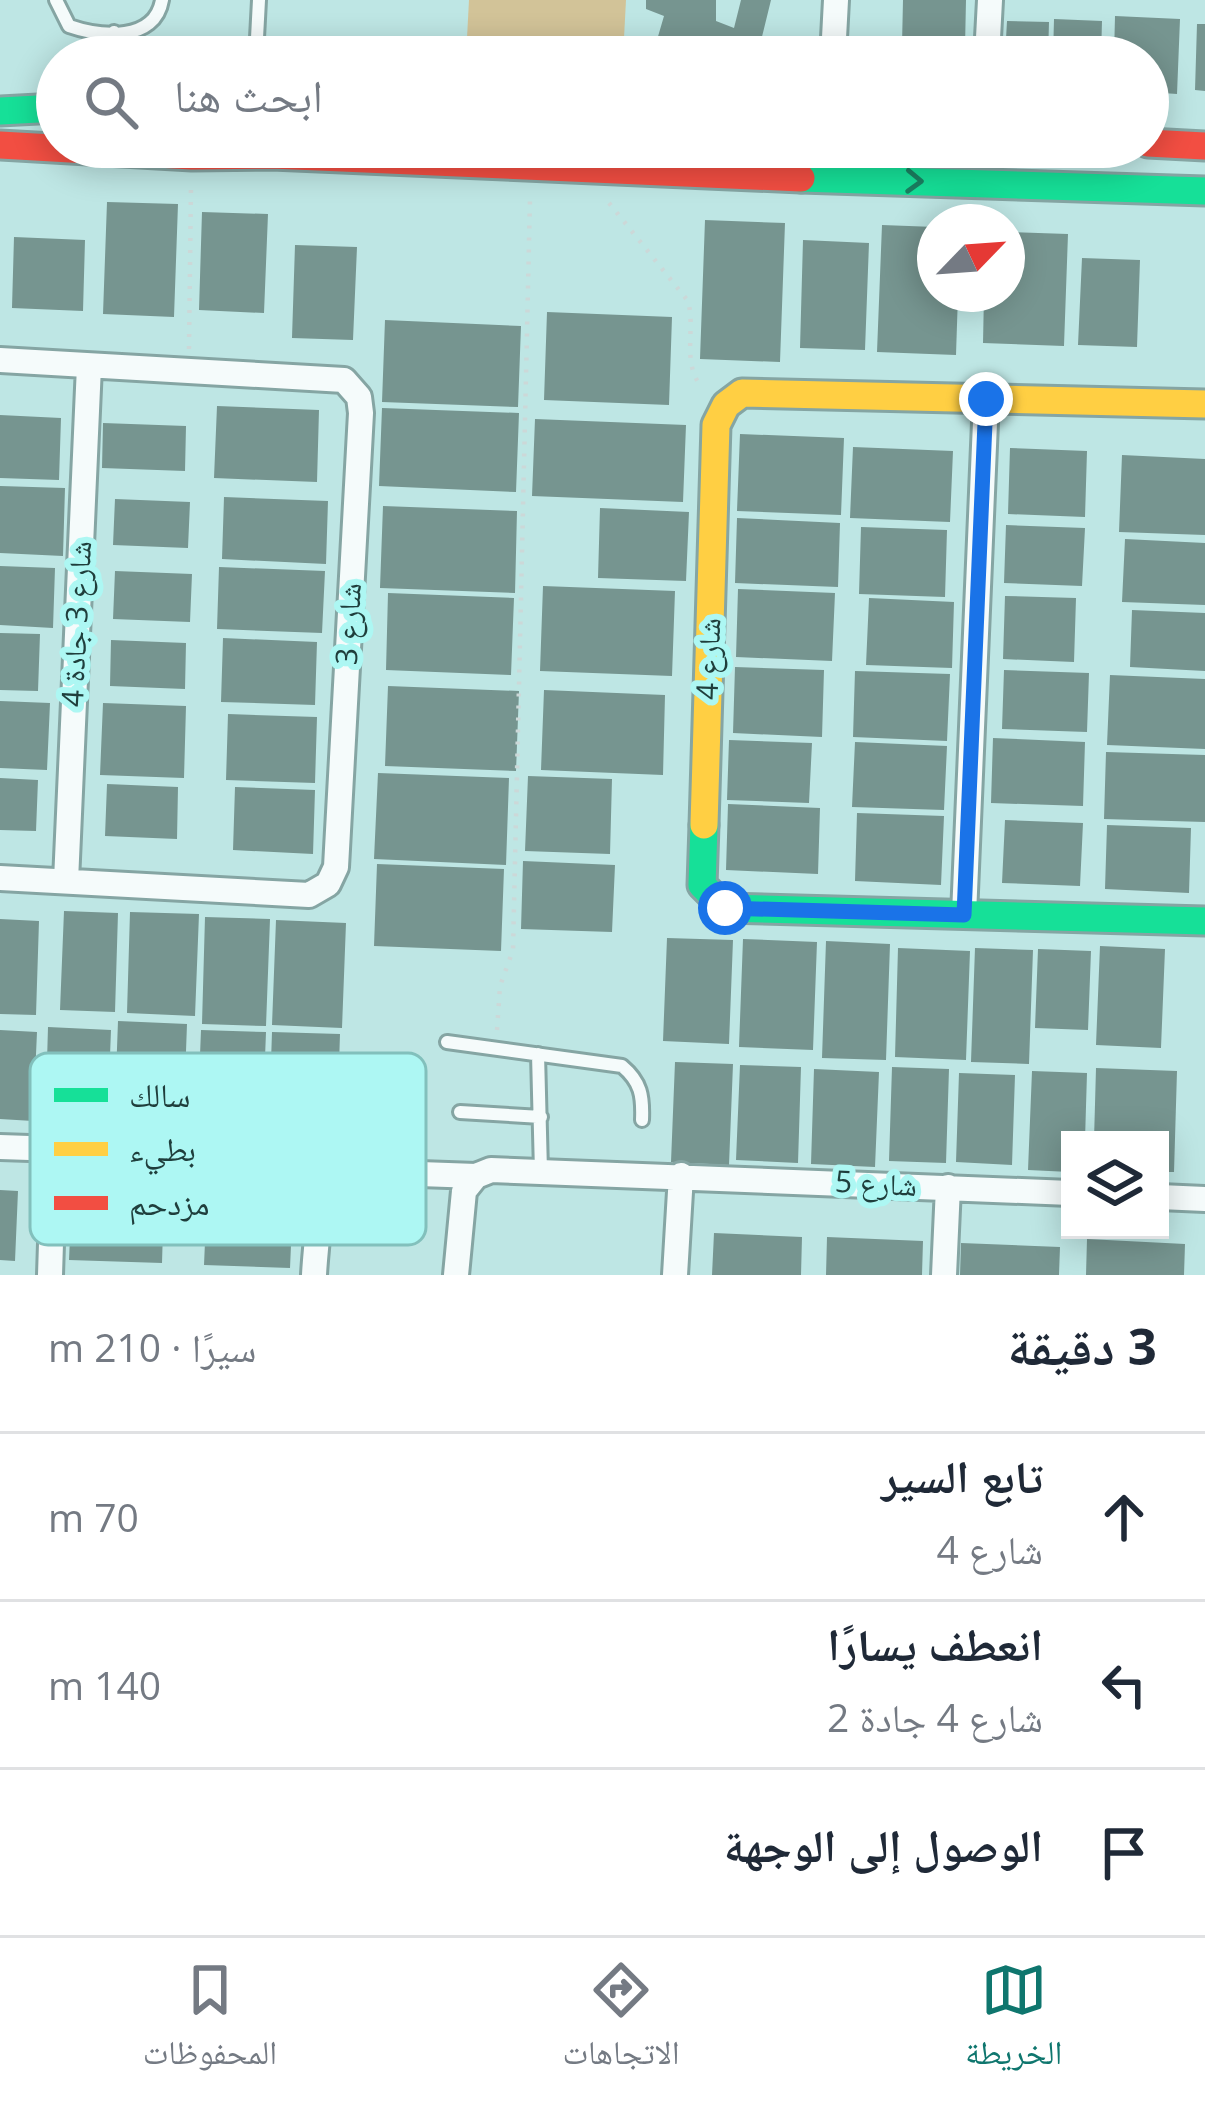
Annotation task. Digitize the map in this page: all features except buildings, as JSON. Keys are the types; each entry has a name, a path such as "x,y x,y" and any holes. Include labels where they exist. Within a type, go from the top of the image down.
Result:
{"street":[{"path":"834,36 836,0"},
{"path":"988,36 990,0"},
{"path":"0,111 36,108"},
{"path":"1169,144 1205,146"},
{"path":"0,145 36,147"},
{"path":"523,168 1205,192"},
{"name":"شارع 3","path":"0,360 344,380 358,397 361,413 336,867 328,884 309,895 0,878"},
{"name":"شارع 3 جادة 4","path":"66,881 89,366"},
{"path":"726,405 742,393 1205,404"},
{"path":"964,915 986,399"},
{"name":"شارع 4","path":"726,405 716,424 702,885 725,908 1205,921"},
{"name":"شارع 5","path":"0,1147 30,1148"},
{"name":"شارع 5","path":"426,1174 476,1176 491,1170 681,1175 1061,1193"},
{"path":"675,1275 681,1175"},
{"path":"456,1275 464,1191 476,1176"},
{"path":"944,1275 948,1187"},
{"path":"1169,1197 1205,1199"},
{"path":"50,1275 51,1245"},
{"path":"314,1275 315,1245"}],"lane":[{"path":"56,0 69,26 114,32 140,31 154,22 162,0"},
{"path":"257,36 259,0"},
{"path":"114,32 114,36"},
{"path":"447,1042 622,1066 634,1076 643,1095 642,1120"},
{"path":"538,1054 542,1173"},
{"path":"460,1112 541,1117"}],"path":[{"path":"188,372 191,168"},
{"path":"497,1046 496,1004 513,950 531,169"},
{"path":"609,203 688,301 692,315 689,361 695,379 706,393 726,405"}],"shaded area":[{"path":"469,0 626,0 624,36 467,36"}],"traffic: fast":[{"path":"0,111 36,109"},
{"path":"801,178 1205,191"},
{"path":"704,825 702,885 725,908 1205,921"}],"traffic: slow":[{"path":"704,825 716,425 726,405 742,393 1205,404"}],"traffic: jam":[{"path":"1169,144 1205,146"},
{"path":"0,145 36,147"},
{"path":"571,168 801,178"}],"route":[{"path":"725,908 964,915 986,399"}]}
